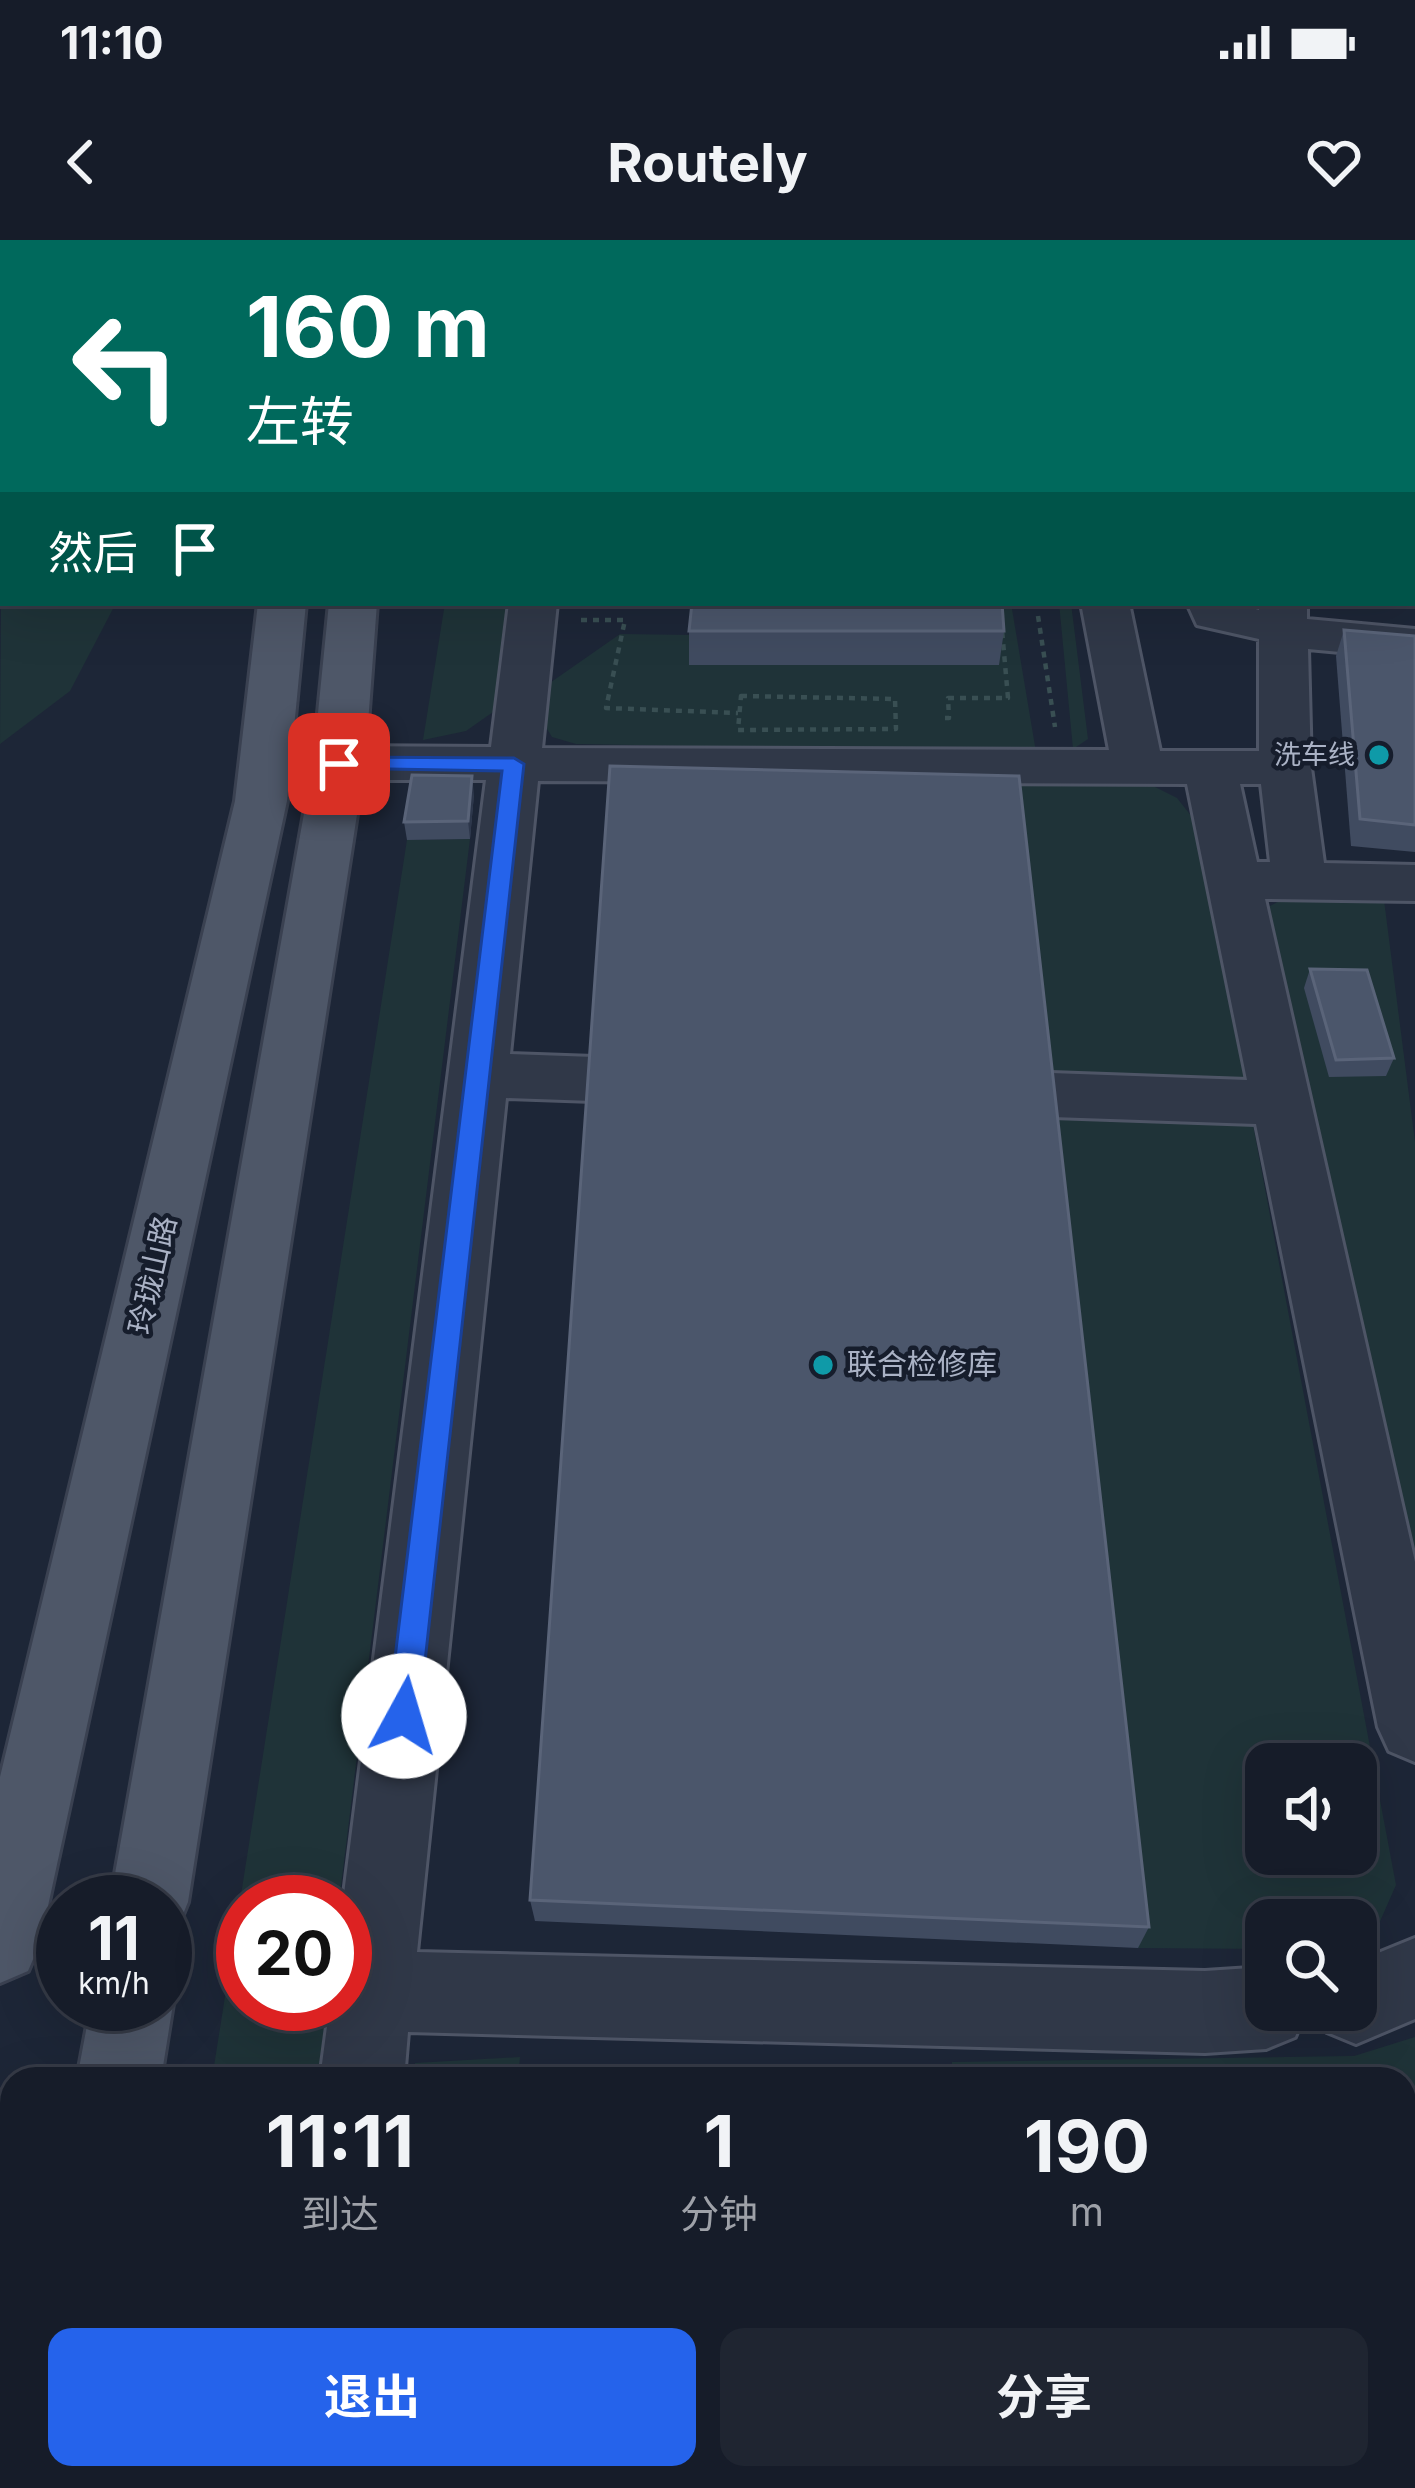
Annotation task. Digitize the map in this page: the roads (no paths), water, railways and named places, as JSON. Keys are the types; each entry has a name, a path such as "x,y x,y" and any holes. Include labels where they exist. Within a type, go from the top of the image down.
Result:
{"main road":[{"name":"玲珑山路","path":"0,1943 261,802 282,606"},
{"path":"154,1875 339,764 353,606"},
{"path":"121,2067 127,2031"}],"lane":[{"path":"1107,606 1138,767"},
{"path":"1212,606 1214,615 1283,617 1366,644 1415,644"},
{"path":"532,612 372,1990 1245,2009"},
{"path":"1283,617 1285,768 1296,857"},
{"path":"339,764 1285,768"},
{"path":"1210,768 1415,1727"},
{"path":"1228,855 1296,857 1415,883"},
{"path":"478,1075 738,1084"},
{"path":"903,1090 1282,1103"},
{"path":"1377,1994 1415,1978"},
{"path":"363,2067 367,2031"}],"place":[{"name":"洗车线","path":"1379,755"},
{"name":"联合检修库","path":"823,1365"}]}
